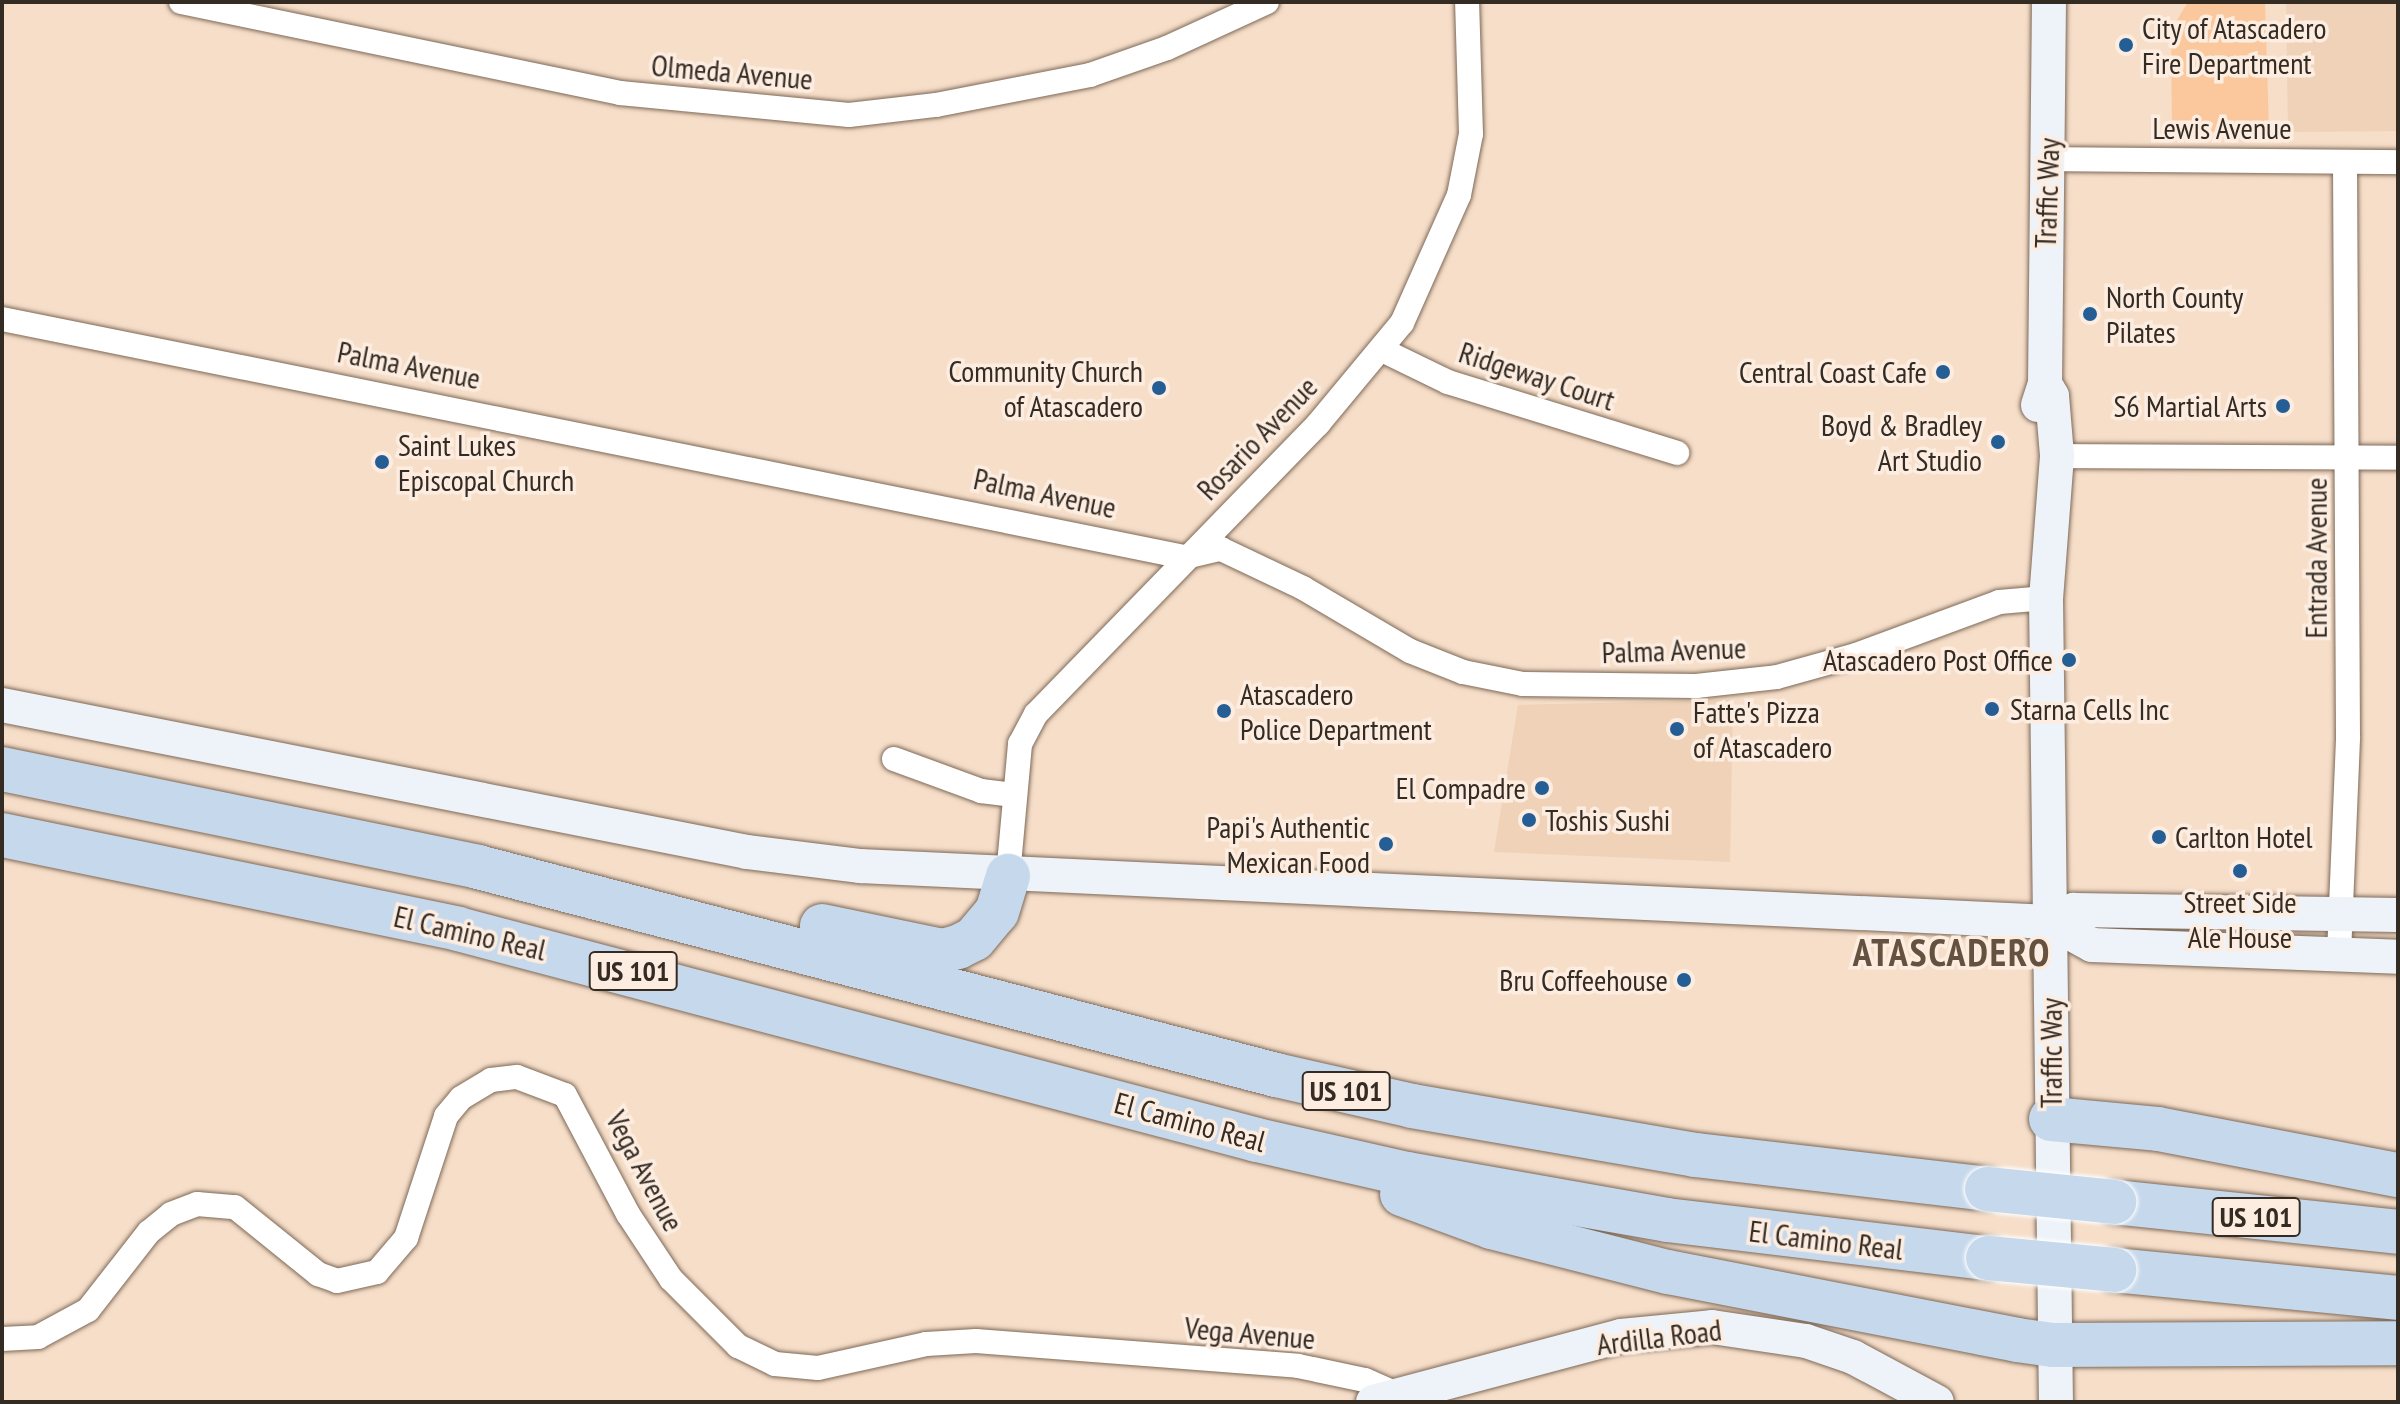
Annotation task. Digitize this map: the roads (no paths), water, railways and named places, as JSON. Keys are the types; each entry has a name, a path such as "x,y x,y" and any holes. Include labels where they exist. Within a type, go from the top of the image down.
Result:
{"highway":[{"name":"US 101","path":"2,769 478,867 718,927 1171,1048 1412,1106 1695,1155 2398,1232"},
{"name":"El Camino Real","path":"2,835 488,936 1257,1140 1481,1188 1652,1218 1988,1258 2398,1298"},
{"path":"718,927 789,920 943,951 974,939 985,928 997,912 1008,876"},
{"path":"2051,1119 2158,1129 2398,1175"},
{"path":"1257,1140 1491,1227 1764,1294 2053,1345 2398,1343"}],"main road":[{"name":"Traffic Way","path":"2046,559 2038,541 2036,464 2038,398 2045,384 2049,2"},
{"name":"Traffic Way","path":"2045,384 2052,396 2057,456 2054,538 2046,559 2056,1402"},
{"path":"2,705 747,852 860,866 1008,876 2050,922 2092,945 2398,957"},
{"path":"2050,922 2074,910 2398,915"},
{"name":"Ardilla Road","path":"1384,1397 1621,1336 1712,1327 1806,1341 1853,1357 1937,1402"}],"street":[{"name":"Olmeda Avenue","path":"181,2 620,93 849,115 949,103 1090,75 1167,48 1267,2"},
{"name":"Rosario Avenue","path":"1008,876 1020,744 1036,714 1185,557 1318,424 1382,350 1425,279 1459,195 1471,134 1467,2"},
{"name":"Lewis Avenue","path":"2047,159 2398,162"},
{"name":"Entrada Avenue","path":"2339,954 2348,736 2345,162"},
{"name":"Palma Avenue","path":"2,319 1185,557 1221,549 1303,588 1410,651 1463,672 1523,684 1696,686 1777,677 1856,655 1999,602 2046,598"},
{"name":"Ridgeway Court","path":"1382,350 1448,382 1677,453"},
{"path":"2057,456 2398,458"},
{"path":"894,759 981,791 1014,795"},
{"name":"Vega Avenue","path":"2,1339 38,1337 75,1319 149,1232 171,1214 197,1204 235,1207 318,1274 337,1281 377,1272 406,1238 446,1116 461,1098 491,1080 517,1077 565,1095 628,1214 671,1279 738,1346 775,1364 818,1368 926,1344 976,1341 1298,1366 1365,1380 1384,1397"}],"place":[{"name":"City of Atascadero Fire Department","path":"2126,45"},
{"name":"North County Pilates","path":"2090,314"},
{"name":"Central Coast Cafe","path":"1943,372"},
{"name":"Community Church of Atascadero","path":"1159,388"},
{"name":"S6 Martial Arts","path":"2283,406"},
{"name":"Boyd & Bradley Art Studio","path":"1998,442"},
{"name":"Saint Lukes Episcopal Church","path":"382,462"},
{"name":"Atascadero Post Office","path":"2069,660"},
{"name":"Starna Cells Inc","path":"1992,709"},
{"name":"Atascadero Police Department","path":"1224,711"},
{"name":"Fatte's Pizza of Atascadero","path":"1677,729"},
{"name":"El Compadre","path":"1542,788"},
{"name":"Toshis Sushi","path":"1529,820"},
{"name":"Carlton Hotel","path":"2159,837"},
{"name":"Papi's Authentic Mexican Food","path":"1386,844"},
{"name":"Street Side Ale House","path":"2240,871"},
{"name":"Bru Coffeehouse","path":"1684,980"}],"district":[{"name":"ATASCADERO","path":"1952,952"}]}
